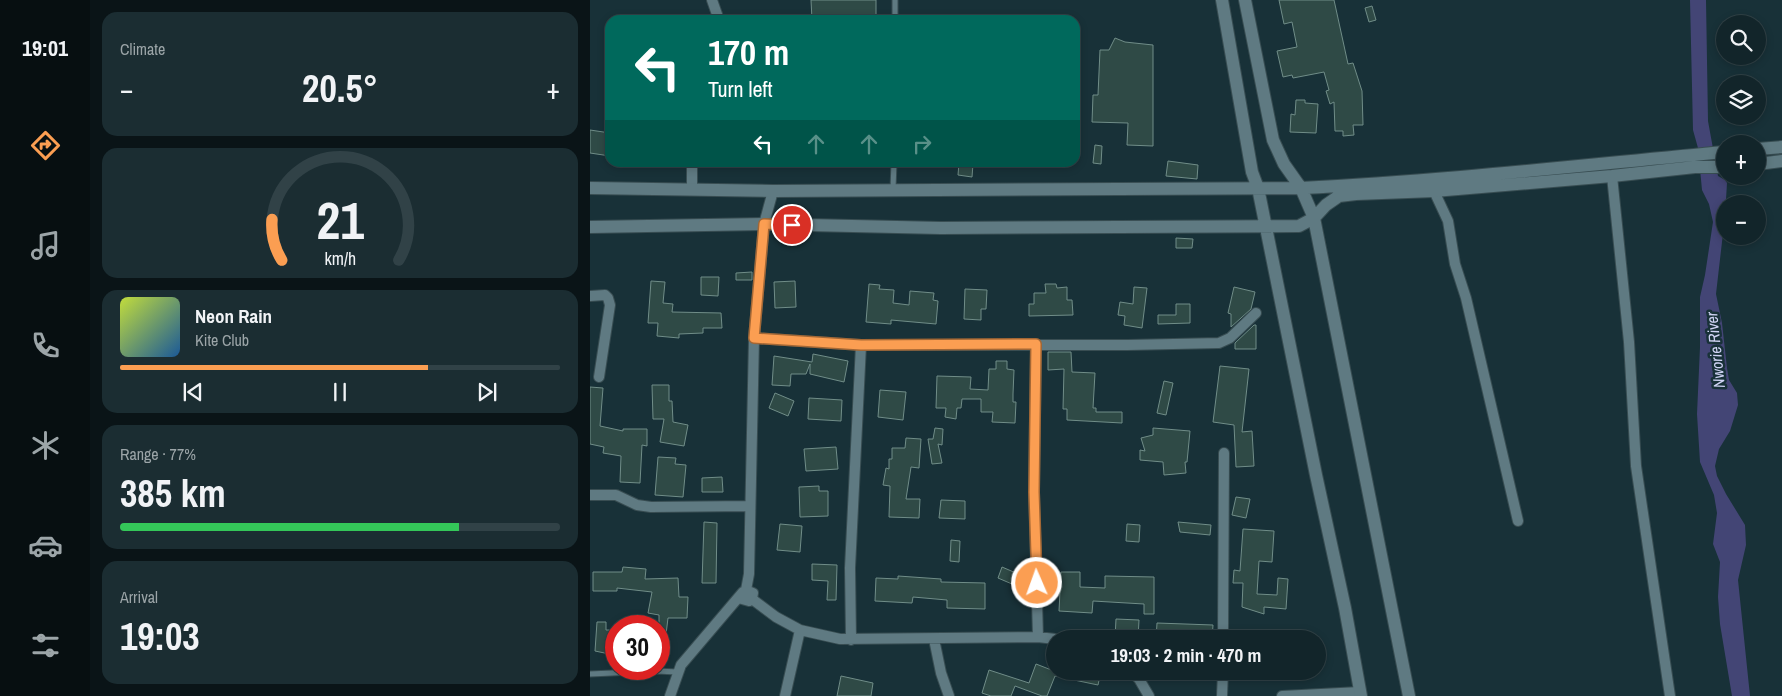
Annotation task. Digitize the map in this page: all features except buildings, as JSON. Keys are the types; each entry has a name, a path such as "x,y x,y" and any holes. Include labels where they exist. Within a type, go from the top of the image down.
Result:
{"street":[{"path":"712,0 716,15"},
{"path":"1222,0 1250,158 1258,188 1345,608 1361,694 1282,696"},
{"path":"1245,0 1273,140 1284,164 1301,188 1314,218 1409,696"},
{"path":"1766,148 1782,147"},
{"path":"590,227 764,224 941,228 1299,226 1314,218 1326,205 1339,196 1434,191 1612,176 1694,161 1716,154"},
{"path":"590,188 773,191 1301,188 1611,164 1694,161 1716,166"},
{"path":"1766,163 1782,161"},
{"path":"692,167 692,190"},
{"path":"1612,176 1628,342 1636,466 1670,696"},
{"path":"670,696 678,672 698,643 726,612 747,594 754,338 764,224 773,191"},
{"path":"1434,191 1448,221 1455,264 1466,298 1518,521"},
{"path":"590,296 604,295 608,298 610,305 599,377"},
{"path":"754,338 861,345 1219,343 1230,338 1256,314"},
{"path":"1036,344 1034,492 1038,637"},
{"path":"851,640 850,568 861,345"},
{"path":"1223,630 1224,452"},
{"path":"590,495 616,495 637,505 651,507 750,506"},
{"path":"747,594 776,617 800,630 832,638 851,640 1046,638"},
{"path":"785,696 800,630"},
{"path":"934,639 941,673 949,696"},
{"path":"1140,680 1149,696"},
{"path":"1222,696 1223,680"}],"lane":[{"path":"895,0 896,15"},
{"path":"893,190 894,167"},
{"path":"590,674 678,672"}],"water":[{"name":"Nworie River","path":"1690,0 1706,0 1708,121 1716,165 1716,185 1727,185 1726,195 1716,195 1716,245 1722,245 1716,294 1722,323 1729,380 1737,393 1738,405 1730,431 1719,449 1715,466 1717,476 1726,494 1745,525 1746,545 1738,580 1750,696 1732,696 1720,624 1718,597 1720,562 1713,544 1717,513 1714,495 1700,462 1697,414 1700,297 1713,222 1709,204 1702,190 1698,148 1693,130"}],"route":[{"path":"792,225 764,224 754,338 861,345 960,346 1036,344 1034,492 1037,583"}]}
